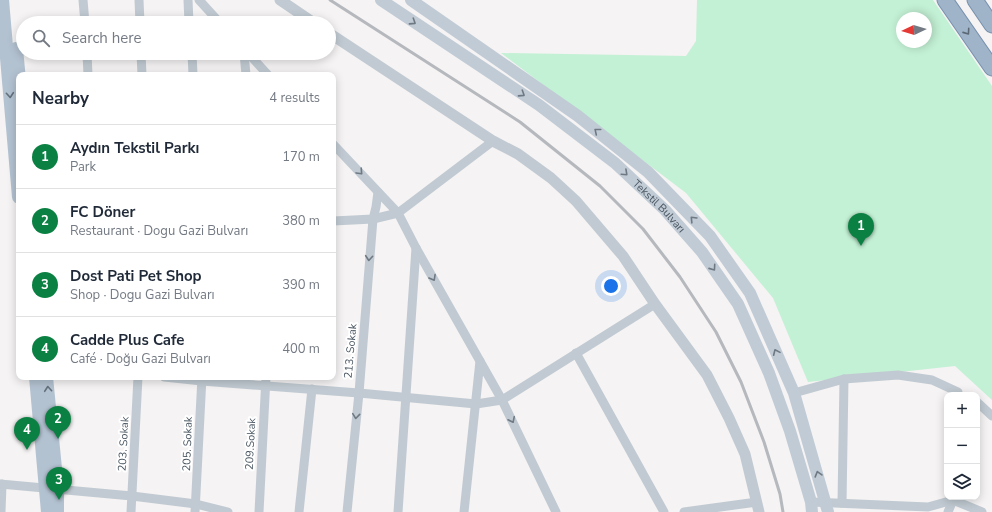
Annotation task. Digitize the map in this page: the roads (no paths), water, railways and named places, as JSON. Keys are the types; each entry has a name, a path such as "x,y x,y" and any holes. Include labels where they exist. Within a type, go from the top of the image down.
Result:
{"highway":[{"path":"945,0 992,68"},
{"path":"975,0 992,26"}],"main road":[{"path":"2,0 16,153"},
{"path":"11,0 16,50"},
{"name":"Tekstil Bulvarı","path":"381,0 538,105 614,163 665,210 702,252 738,304 769,373 790,431 812,507"},
{"name":"Tekstil Bulvarı","path":"411,0 578,116 648,172 710,236 750,293 794,393 827,507"},
{"path":"17,60 18,72"},
{"path":"36,380 51,488 57,512"},
{"path":"46,380 51,488 48,512"}],"street":[{"path":"83,0 84,16"},
{"path":"138,0 139,16"},
{"path":"188,0 189,16"},
{"path":"199,0 214,16"},
{"path":"280,0 304,16"},
{"path":"336,38 492,141 518,154 546,174 576,201 623,256 654,304 707,374 745,454 758,507 684,512"},
{"path":"87,60 88,72"},
{"path":"141,60 142,72"},
{"path":"192,60 193,72"},
{"path":"246,60 246,72"},
{"path":"253,60 265,72"},
{"path":"336,221 372,219 398,213 492,141"},
{"path":"336,147 398,213 416,248 502,400 556,512"},
{"name":"213. Sokak","path":"347,512 359,393 372,219 376,207 378,192"},
{"path":"398,512 416,248"},
{"path":"223,380 265,382 312,389 476,404 502,400 654,304"},
{"path":"576,353 664,512"},
{"path":"464,512 480,361"},
{"path":"794,393 844,379 898,375 932,380 956,392"},
{"path":"842,503 844,379"},
{"name":"203. Sokak","path":"131,512 138,380"},
{"name":"205. Sokak","path":"196,508 202,380"},
{"name":"209.Sokak","path":"259,512 265,382"},
{"path":"299,512 312,389"},
{"path":"980,405 992,416"},
{"path":"2,512 1,484 132,496 196,508 228,512"},
{"path":"812,507 827,507 842,503 928,508 950,500"},
{"path":"948,512 953,500"},
{"path":"955,500 982,512"}],"railway":[{"path":"330,0 520,122 600,186 643,229 680,277 716,332 741,382 764,442 780,494 783,512"}],"place":[{"name":"Aydın Tekstil Parkı","path":"861,246"},
{"name":"FC Döner","path":"58,439"},
{"name":"Cadde Plus Cafe","path":"27,450"},
{"name":"Dost Pati Pet Shop","path":"59,500"}]}
